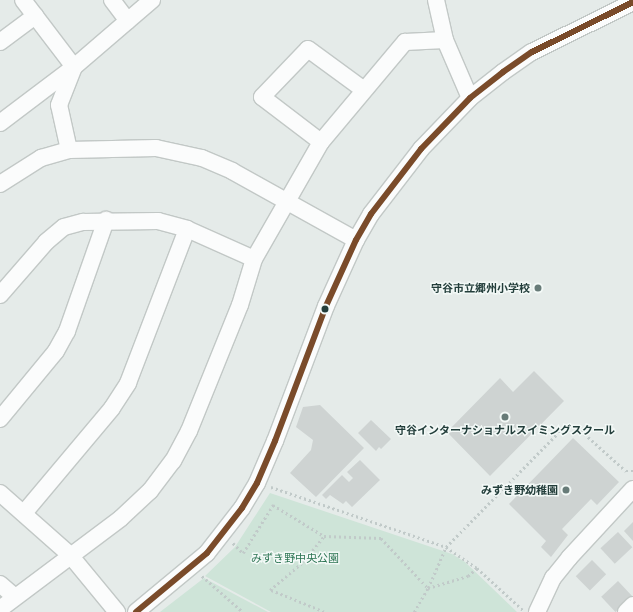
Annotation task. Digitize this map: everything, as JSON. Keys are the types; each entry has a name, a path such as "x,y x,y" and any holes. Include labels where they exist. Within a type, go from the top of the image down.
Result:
{"street":[{"path":"23,0 74,67"},
{"path":"112,0 128,21"},
{"path":"0,123 74,67 152,0"},
{"path":"436,0 445,40 470,98"},
{"path":"136,612 191,567 223,533 257,483 326,306 356,240 371,214 421,149 470,98 532,52 633,2"},
{"path":"0,42 35,16"},
{"path":"0,609 121,518 150,491 173,461 192,424 240,305 254,259 321,142 405,42 445,40"},
{"path":"321,142 262,97 308,49 364,90"},
{"path":"68,150 59,105 74,67"},
{"path":"0,184 41,158 68,150 156,148 202,158 287,200 356,240"},
{"path":"2,289 46,242 64,227 83,222 106,220 158,221 187,229 254,259"},
{"path":"0,419 60,344 106,220"},
{"path":"24,513 112,408 128,383 187,229"},
{"path":"537,612 553,578 569,558 633,489"},
{"path":"0,493 70,555 117,612"},
{"path":"0,584 15,597"},
{"path":"626,612 633,605"}],"path":[{"path":"414,612 428,588 446,547 566,426 577,427 626,471 633,471"},
{"path":"257,483 446,547 478,568 524,612"},
{"path":"223,533 243,553 273,505 324,536 381,538 428,588"},
{"path":"324,536 303,562 270,590 324,612"},
{"path":"191,567 243,612"},
{"path":"428,588 468,576 478,568"}],"green space":[{"name":"みずき野中央公園","path":"270,493 452,554 465,562 517,612 271,612 205,576 235,547"},
{"path":"204,578 268,612 160,612"}],"building":[{"name":"守谷インターナショナルスイミングスクール","path":"534,371 564,401 490,476 447,432 500,378 513,392"},
{"path":"320,405 364,448 316,497 290,473 311,450 313,440 296,427 303,407"},
{"path":"371,420 391,439 381,449 379,447 376,451 358,433"},
{"name":"みずき野幼稚園","path":"573,438 619,482 597,505 591,499 562,529 568,535 551,557 541,547 546,541 509,504"},
{"path":"360,460 380,480 352,507 346,501 343,504 330,495 326,499 322,495 342,475 349,482 353,478 347,472"},
{"path":"633,522 633,541 624,531"},
{"path":"618,532 632,547 615,564 600,548"},
{"path":"592,560 606,574 590,590 576,576"},
{"path":"618,581 632,596 616,612 601,597"}],"transit line":[{"path":"136,612 207,553 242,508 257,483 275,441 326,306 356,240 371,214 421,149 470,98 503,72 532,52 633,2"}],"place":[{"name":"守谷市立郷州小学校","path":"538,288"},
{"name":"守谷インターナショナルスイミングスクール","path":"505,417"},
{"name":"みずき野幼稚園","path":"566,490"}]}
